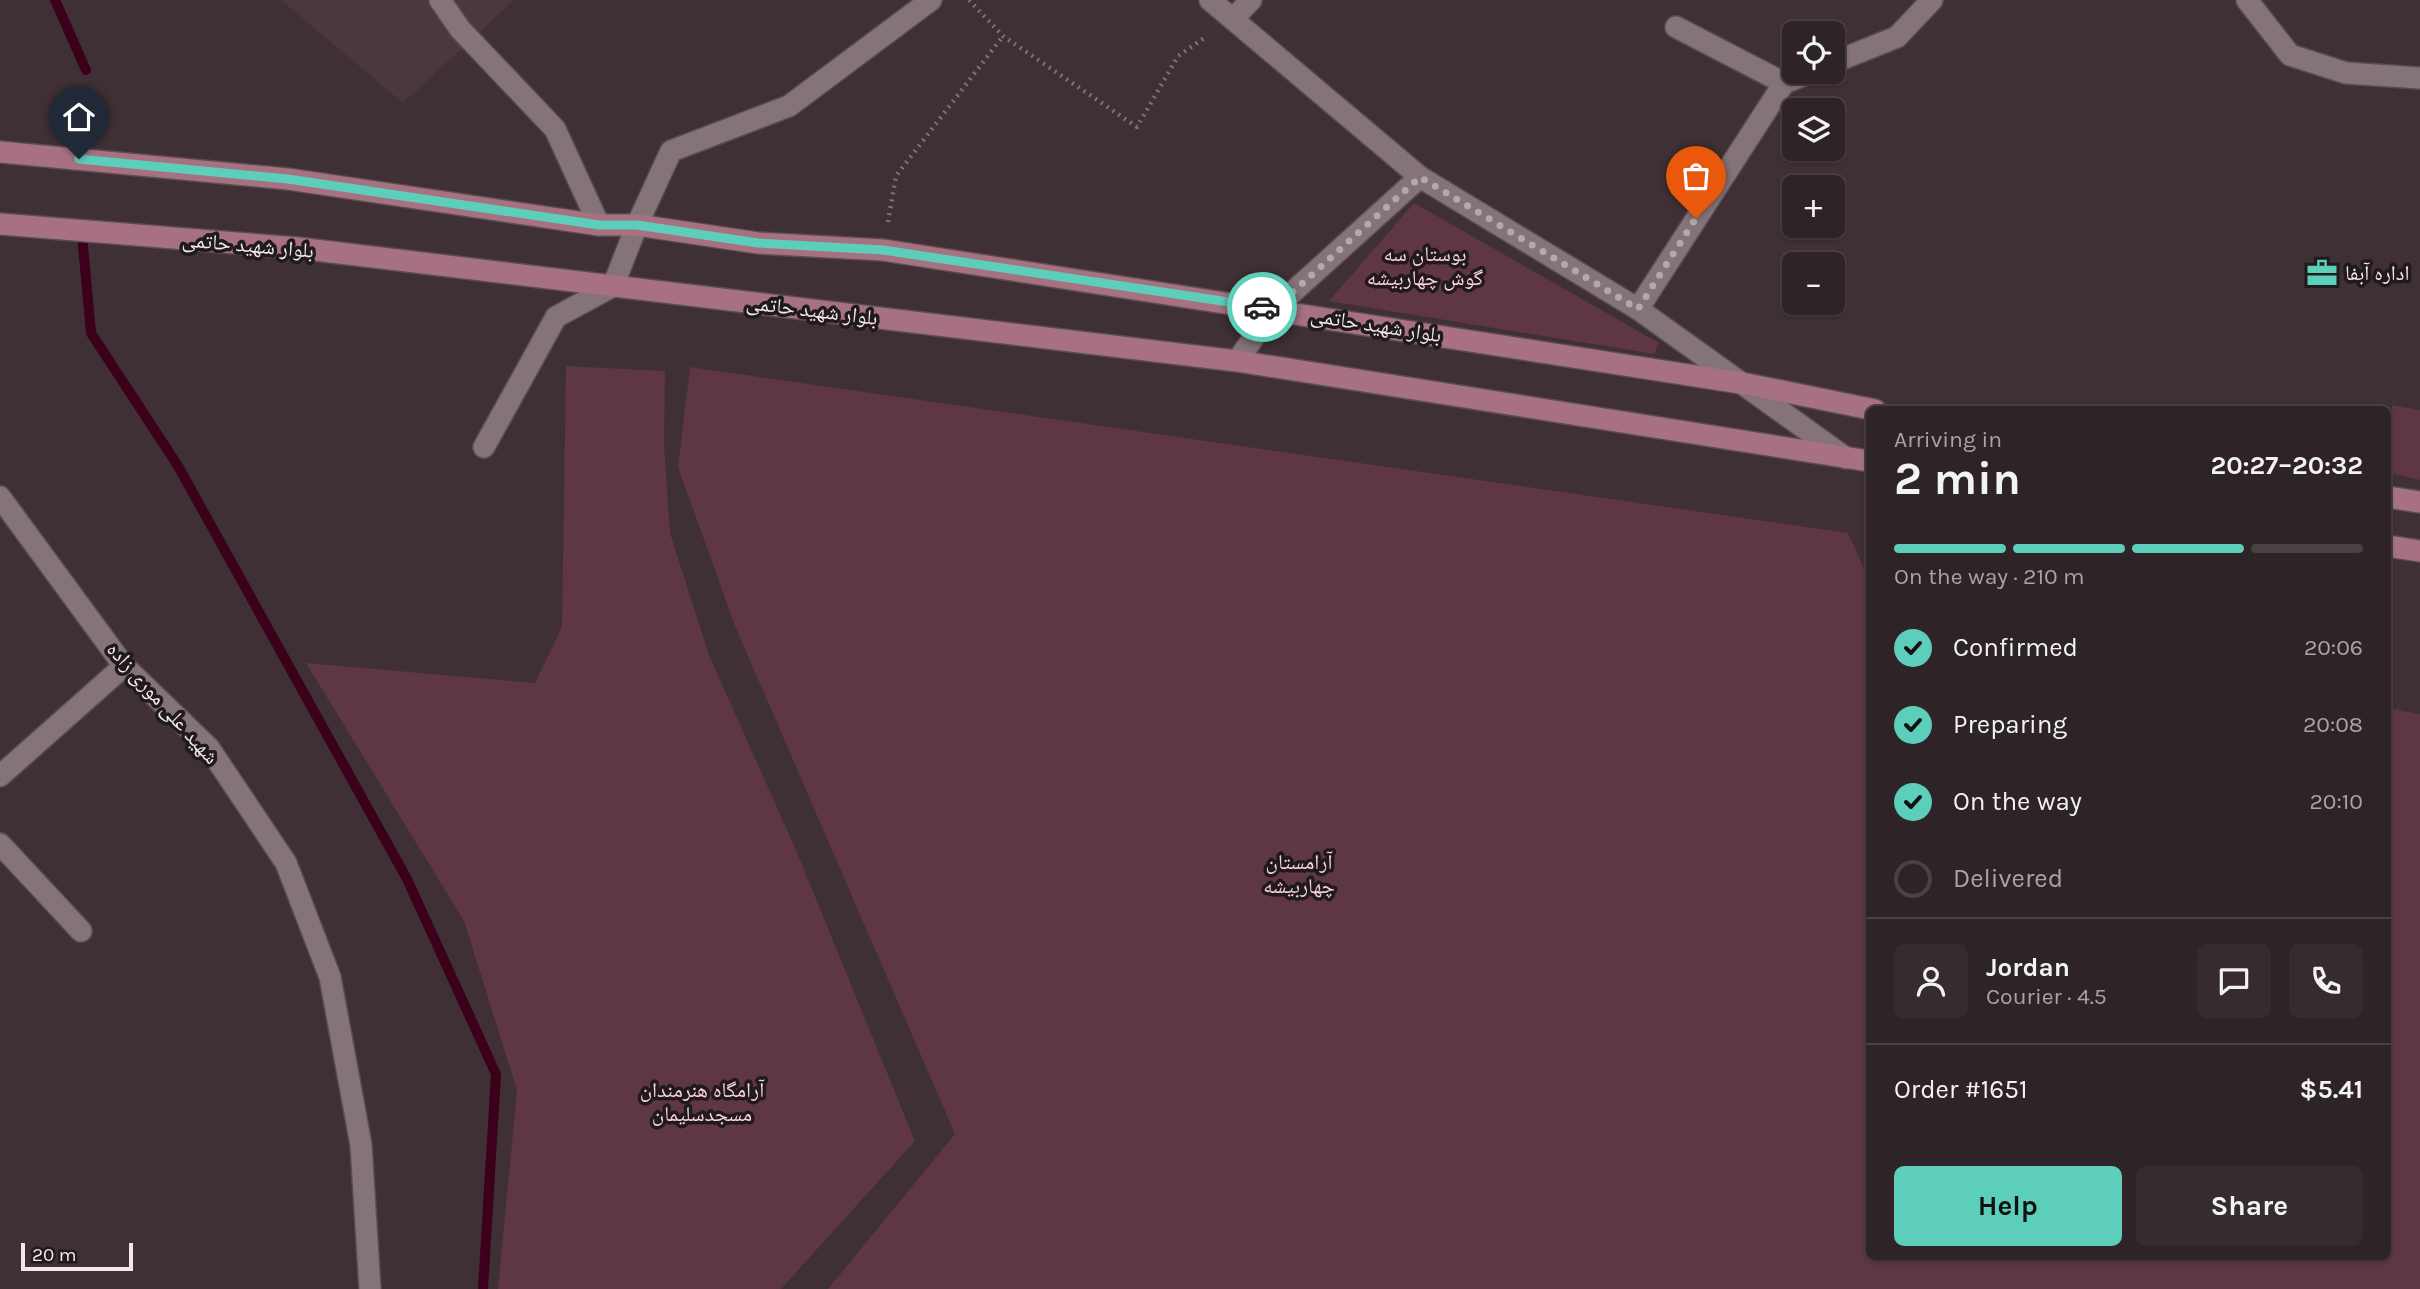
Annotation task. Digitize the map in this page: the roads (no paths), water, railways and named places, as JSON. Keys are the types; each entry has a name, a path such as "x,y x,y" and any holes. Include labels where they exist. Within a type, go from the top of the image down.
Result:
{"main road":[{"name":"بلوار شهید حاتمی","path":"0,152 288,179 599,225 637,225 758,243 883,250 1747,384 1866,408"},
{"name":"بلوار شهید حاتمی","path":"0,224 298,248 1237,361 1866,461"},
{"path":"2391,498 2420,502"},
{"path":"2391,547 2420,551"}],"street":[{"path":"440,0 460,29 555,129 599,225"},
{"path":"484,447 556,317 613,286 671,151 789,106 931,0"},
{"path":"1210,0 1420,177 1638,309 1747,384 1846,458"},
{"path":"1233,19 1251,0"},
{"path":"1845,58 1897,37 1932,0"},
{"path":"2247,0 2290,55 2346,73 2420,78"},
{"path":"1676,27 1782,82"},
{"path":"1638,309 1783,84"},
{"path":"1237,361 1274,309 1420,177"},
{"name":"شهید علی موری زاده","path":"0,497 124,666 209,748 286,863 330,977 361,1145 370,1289"},
{"path":"0,776 124,666"},
{"path":"0,844 81,931"}],"waterway":[{"path":"55,0 86,70"},
{"path":"82,235 91,333 178,466 407,879 496,1074 483,1289"}],"place":[{"name":"اداره آبفا","path":"2322,273"}],"park label":[{"name":"بوستان سه گوش چهاربیشه","path":"1425,266"},
{"name":"آرامستان چهاربیشه","path":"1299,874"},
{"name":"آرامگاه هنرمندان مسجدسلیمان","path":"702,1102"}]}
